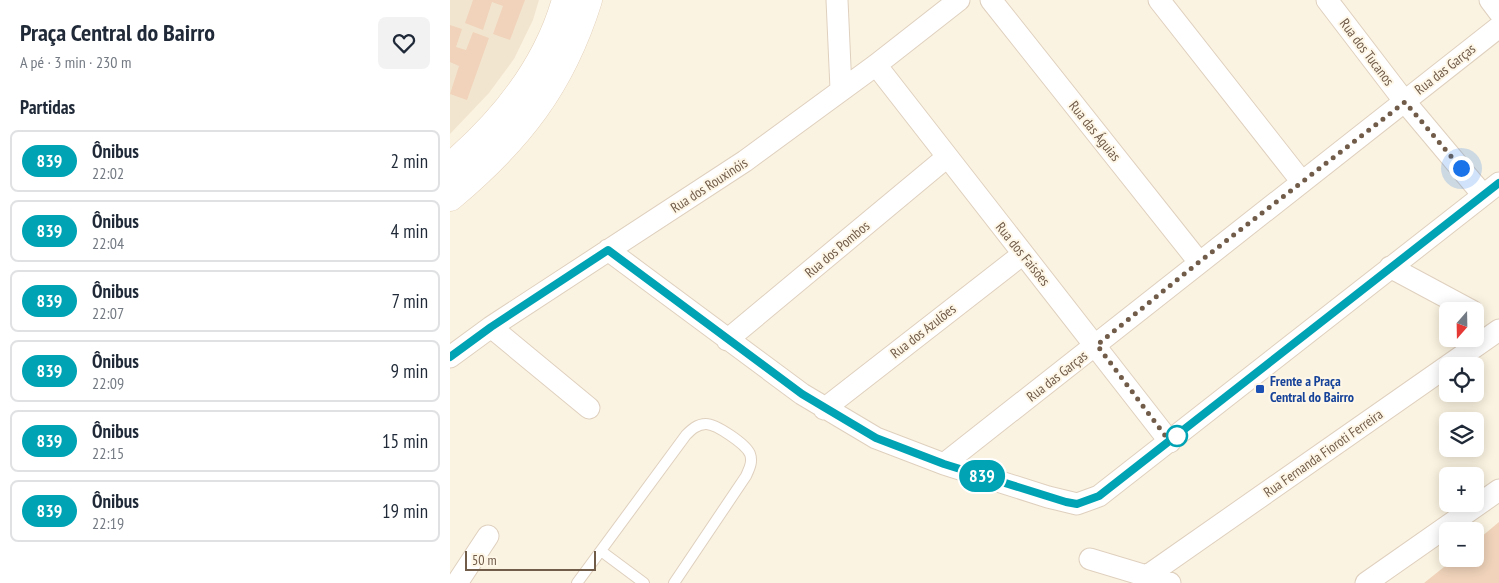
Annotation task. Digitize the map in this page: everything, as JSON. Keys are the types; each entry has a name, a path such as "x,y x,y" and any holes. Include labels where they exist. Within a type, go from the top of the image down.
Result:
{"main road":[{"path":"450,167 507,111 532,76 554,34 566,0"},
{"path":"450,197 508,144 540,104 563,66 588,0"}],"street":[{"path":"836,0 841,89"},
{"name":"Rua das Águias","path":"991,0 1199,262"},
{"path":"1159,0 1302,182"},
{"name":"Rua dos Tucanos","path":"1327,0 1405,102 1491,189"},
{"path":"1490,0 1499,12"},
{"name":"Rua dos Rouxinóis","path":"450,357 491,327 746,161 876,65 957,1"},
{"name":"Rua das Garças","path":"944,464 1499,27"},
{"name":"Rua dos Faisões","path":"876,65 1023,254 1097,345 1170,442"},
{"name":"Rua dos Pombos","path":"726,340 947,157"},
{"path":"608,250 726,340 824,409 876,438 944,464 1048,498 1077,504 1099,496 1170,442 1491,189"},
{"name":"Rua dos Azulões","path":"824,409 1023,254"},
{"path":"1390,267 1455,302"},
{"path":"1484,318 1499,326"},
{"path":"491,327 589,408"},
{"name":"Rua Fernanda Fioroti Ferreira","path":"1147,576 1499,330"},
{"path":"1366,583 1499,490"},
{"path":"456,583 488,536"},
{"path":"1090,559 1170,583"}],"lane":[{"path":"577,583 686,435 699,425 713,425 728,434 746,449 750,454 750,464 746,476 674,583"},
{"path":"601,551 644,583"}],"shaded area":[{"path":"450,0 539,0 533,20 514,59 489,93 450,134"}],"building":[{"path":"473,0 525,0 510,40 493,34 503,6 492,2 483,30 465,23"},
{"path":"450,25 462,29 456,47 466,50 473,32 489,38 467,100 450,94 459,66 450,62"},
{"path":"1499,522 1499,583 1424,583 1444,567 1484,567 1484,534"}],"bus line":[{"name":"839","path":"450,357 491,327 608,250 726,340 824,409 856,428 905,450 944,464 1048,498 1077,504 1099,496 1499,183"}],"place":[{"name":"Frente a Praça Central do Bairro","path":"1260,389"}],"route":[{"path":"1177,436 1170,442 1097,345 1199,262 1405,102 1461,168"}]}
